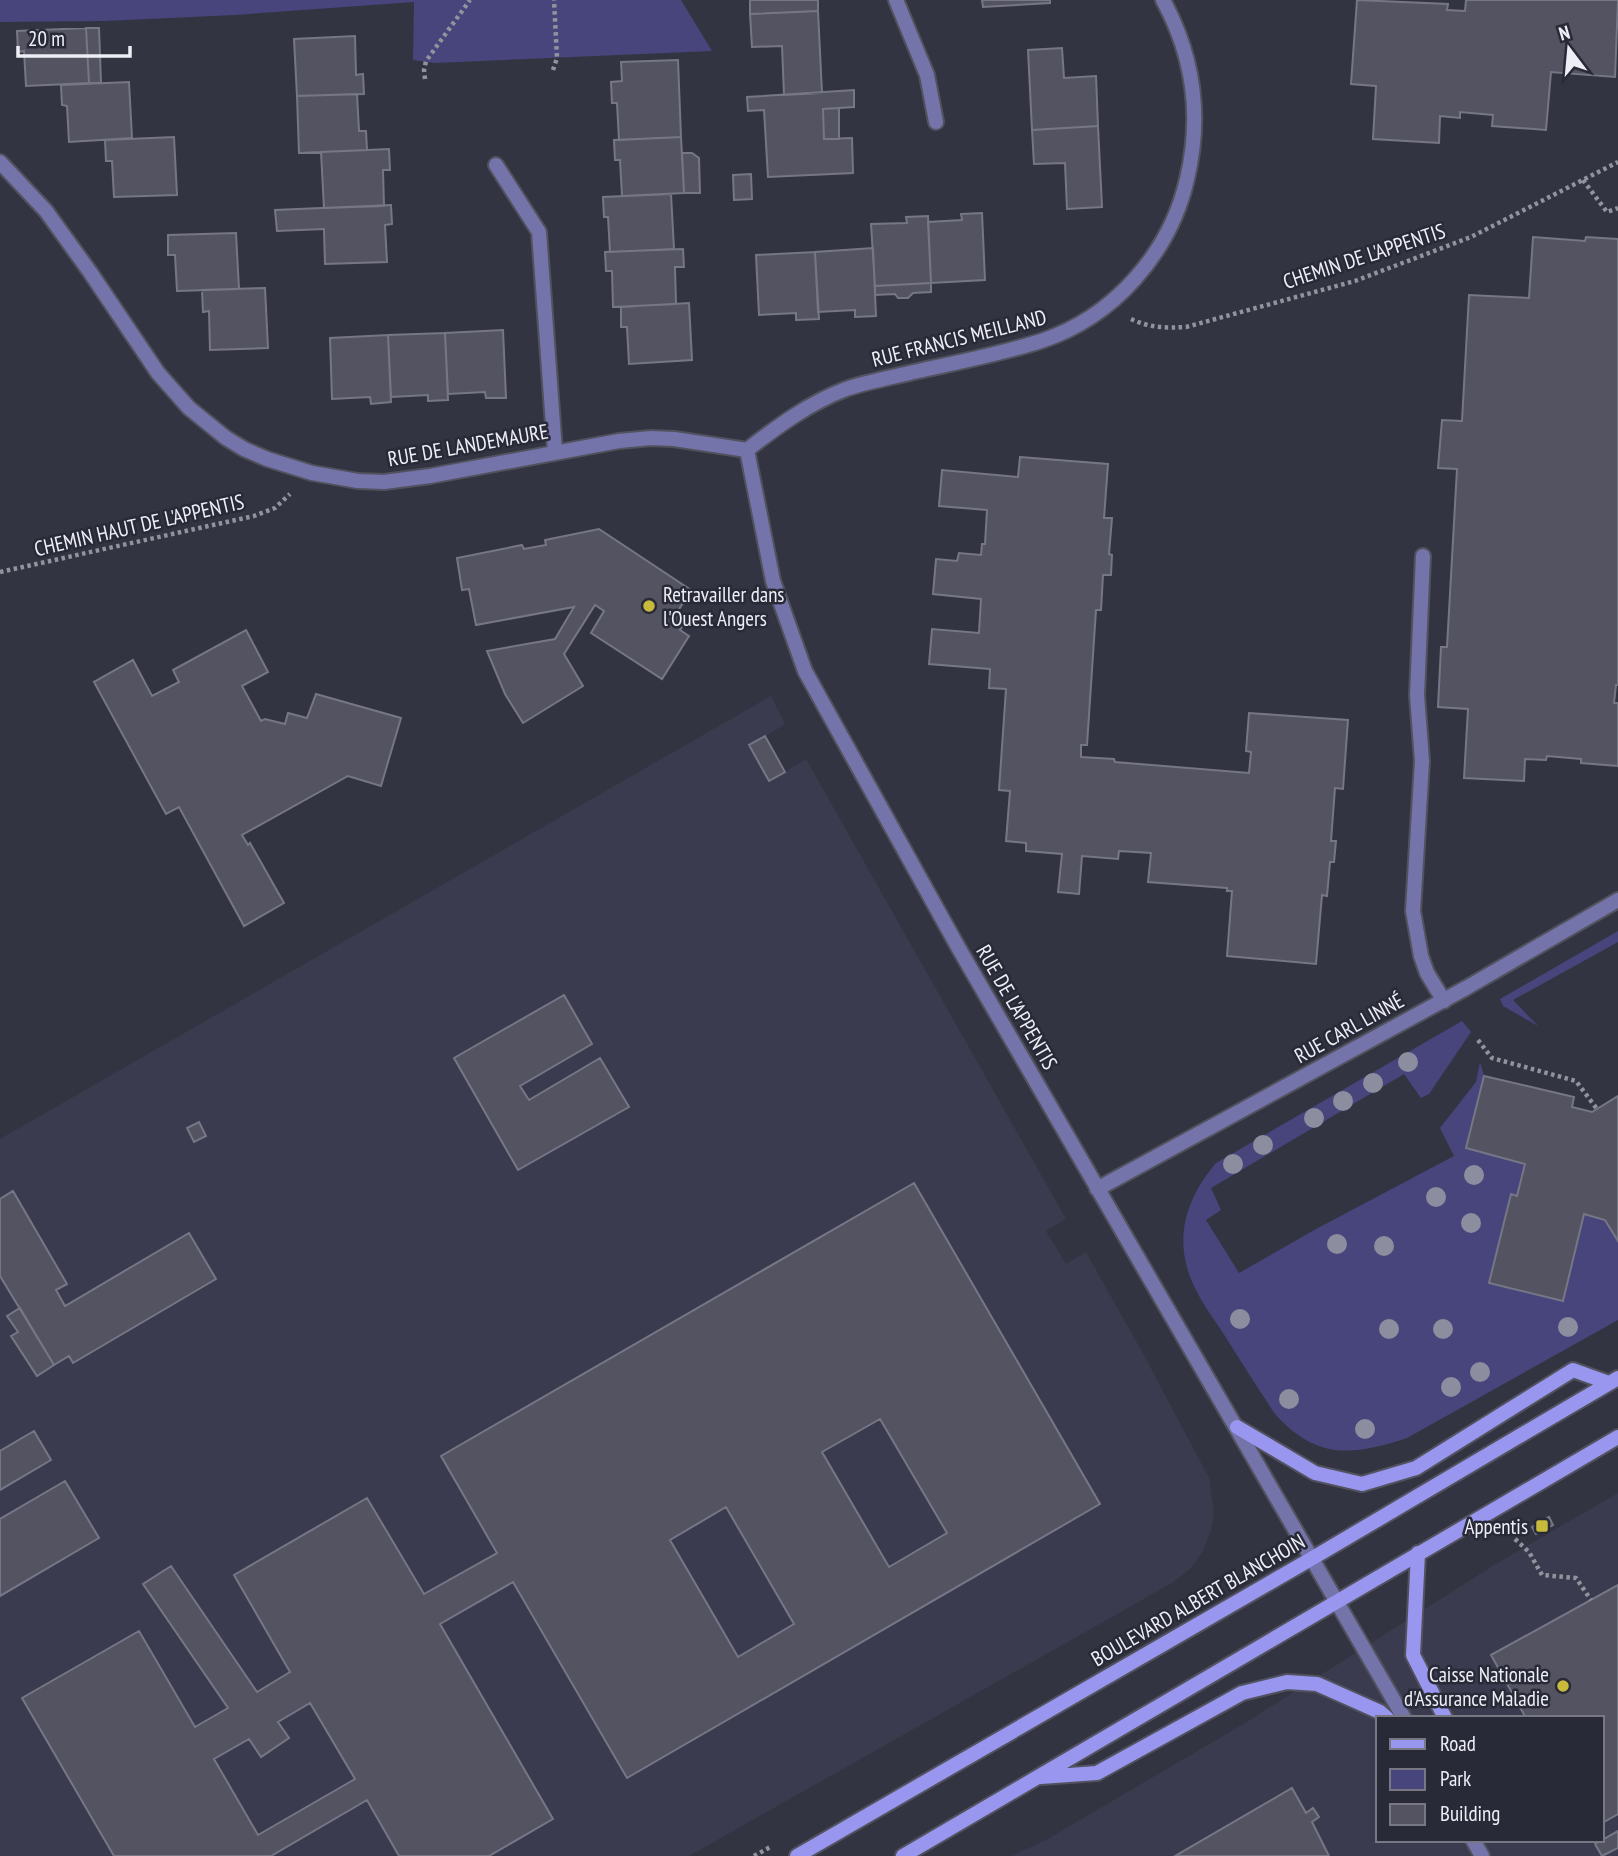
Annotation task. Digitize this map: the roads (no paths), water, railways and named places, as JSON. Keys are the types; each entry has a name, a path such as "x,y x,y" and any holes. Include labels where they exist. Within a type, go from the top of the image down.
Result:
{"street":[{"path":"896,0 927,75 936,122"},
{"name":"RUE FRANCIS MEILLAND","path":"747,450 807,407 846,389 1018,348 1062,333 1105,307 1141,274 1161,244 1177,212 1194,142 1196,118 1191,71 1176,24 1163,0"},
{"name":"RUE DE LANDEMAURE","path":"0,162 32,194 51,218 158,373 189,408 244,449 312,473 358,481 384,482 651,438 747,450"},
{"path":"496,165 539,232 555,452"},
{"name":"RUE DE L'APPENTIS","path":"747,450 773,581 805,671 958,947 1403,1716"},
{"path":"1423,556 1417,695 1422,761 1413,911 1421,957 1444,1001"},
{"name":"RUE CARL LINNÉ","path":"1097,1189 1444,1001 1618,900"},
{"path":"1237,1427 1315,1473 1362,1485 1416,1468 1573,1370 1614,1380"},
{"name":"BOULEVARD ALBERT BLANCHOIN","path":"797,1856 1311,1559 1614,1380"},
{"path":"903,1856 1618,1437"},
{"path":"1418,1553 1412,1655 1444,1716"},
{"path":"1036,1778 1097,1773 1242,1693 1287,1682 1317,1684 1385,1716"}],"place":[{"name":"Retravailler dans l'Ouest Angers","path":"649,606"},
{"name":"Appentis","path":"1542,1526"},
{"name":"Caisse Nationale d'Assurance Maladie","path":"1563,1686"}]}
